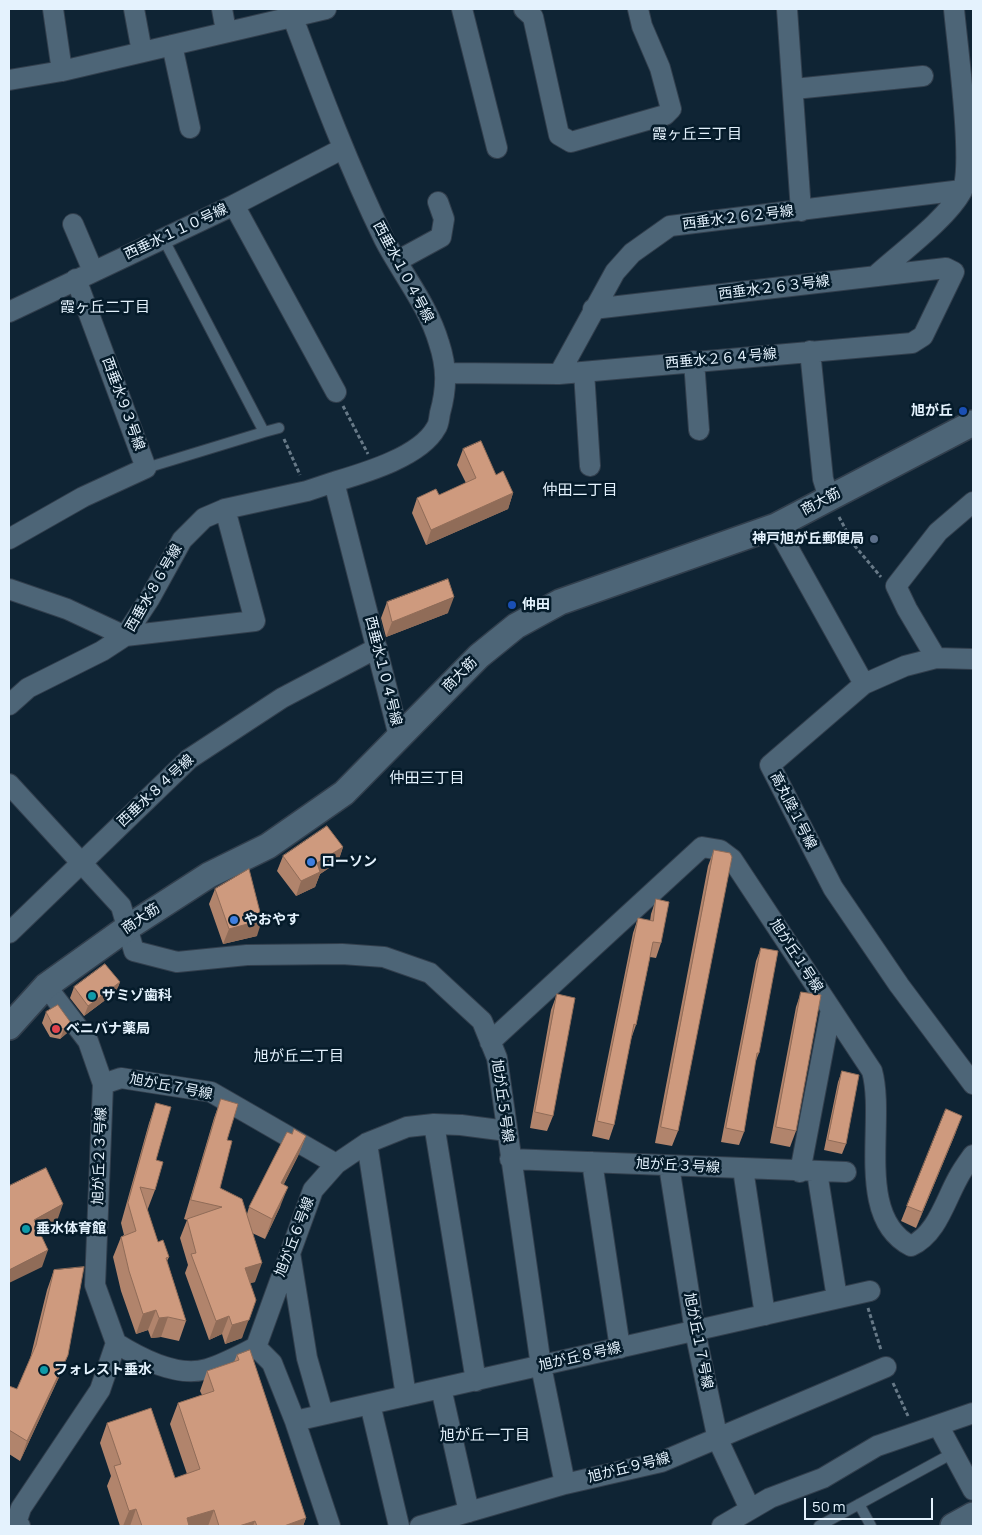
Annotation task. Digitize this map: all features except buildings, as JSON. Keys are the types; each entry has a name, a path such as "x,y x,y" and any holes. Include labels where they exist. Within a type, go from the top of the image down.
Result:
{"street":[{"path":"53,9 62,71"},
{"path":"134,9 142,52"},
{"path":"222,9 226,31"},
{"path":"9,80 62,71 326,9"},
{"path":"462,9 497,148"},
{"path":"524,9 533,17 559,135 571,142 666,115 671,109 660,68 642,26 638,9"},
{"path":"787,9 801,211"},
{"path":"875,276 944,213 962,190 966,152 954,9"},
{"name":"西垂水１０４号線","path":"293,18 342,149 385,241 425,307 439,341 447,374 436,428 414,450 376,469 334,482 399,736"},
{"path":"172,44 190,128"},
{"path":"794,89 923,76"},
{"name":"西垂水１１０号線","path":"9,312 234,204 342,149"},
{"name":"西垂水２６２号線","path":"559,374 615,272 632,253 670,226 962,190"},
{"path":"397,261 441,237 444,219 438,202"},
{"path":"234,204 336,392"},
{"name":"西垂水９３号線","path":"10,534 146,468 84,275 73,224"},
{"name":"西垂水２６３号線","path":"593,309 946,268 954,272"},
{"name":"西垂水２６４号線","path":"447,374 559,374 912,343 923,336 954,272"},
{"path":"810,351 823,479 829,498"},
{"path":"694,361 699,430"},
{"path":"584,372 590,466"},
{"name":"商大筋","path":"9,1027 46,986 127,928 209,874 268,846 344,793 479,656 516,626 560,602 776,526 973,423"},
{"name":"西垂水８６号線","path":"9,705 28,688 102,651 126,636 150,598 182,540 204,518 225,510 307,492 334,482"},
{"path":"936,658 907,609 896,586 938,532 973,502"},
{"path":"9,589 66,609 126,636 255,621 225,510"},
{"path":"776,526 864,684 905,666 936,658 973,659"},
{"name":"西垂水８４号線","path":"9,933 189,759 282,698 377,648"},
{"name":"高丸陸１号線","path":"864,684 770,765 833,888 899,985 973,1084"},
{"path":"9,784 121,906 127,928"},
{"name":"旭が丘１号線","path":"490,1042 702,847 720,850 732,859 872,1071 876,1086 875,1172 878,1193 883,1213 893,1232 902,1242 911,1246 928,1232 938,1219 958,1177 973,1155"},
{"name":"旭が丘５号線","path":"127,928 134,951 177,962 247,955 342,954 384,957 430,973 482,1021 496,1058 541,1366 565,1484"},
{"path":"46,986 88,1041 103,1084"},
{"path":"831,1010 808,1172 837,1298"},
{"name":"旭が丘７号線","path":"103,1084 121,1078 211,1092 336,1164"},
{"name":"旭が丘２３号線","path":"103,1084 95,1285 116,1344"},
{"path":"434,1124 476,1380"},
{"name":"旭が丘６号線","path":"256,1347 313,1190 336,1164 368,1143 407,1127 434,1124 507,1131"},
{"path":"368,1143 406,1396"},
{"name":"旭が丘３号線","path":"510,1158 808,1172 846,1172"},
{"path":"592,1162 620,1348"},
{"name":"旭が丘１７号線","path":"669,1166 695,1331 718,1440 750,1509"},
{"path":"743,1169 766,1315"},
{"path":"290,1250 307,1358 324,1414"},
{"name":"旭が丘８号線","path":"295,1421 867,1291"},
{"path":"17,1525 21,1508 100,1390 116,1344 151,1362 180,1370 205,1370 256,1347 272,1363 295,1421 330,1526"},
{"name":"旭が丘９号線","path":"420,1526 461,1518 565,1484 661,1462 718,1440 886,1367"},
{"path":"441,1388 461,1518"},
{"path":"370,1404 399,1526"},
{"path":"722,1526 770,1498 823,1478 877,1446 973,1413"},
{"path":"938,1425 973,1490"},
{"path":"953,1526 973,1515"}],"lane":[{"path":"163,238 264,432"},
{"path":"146,468 279,428"},
{"path":"819,1526 953,1453"},
{"path":"859,1504 871,1526"}],"path":[{"path":"336,392 376,469"},
{"path":"279,428 307,492"},
{"path":"829,498 860,554 886,582 896,586"},
{"path":"867,1291 886,1367 916,1433"}],"place":[{"name":"旭が丘","path":"963,411"},
{"name":"神戸旭が丘郵便局","path":"874,539"},
{"name":"仲田","path":"512,605"},
{"name":"ローソン","path":"311,862"},
{"name":"やおやす","path":"234,920"},
{"name":"サミゾ歯科","path":"92,996"},
{"name":"ベニバナ薬局","path":"56,1029"},
{"name":"垂水体育館","path":"26,1229"},
{"name":"フォレスト垂水","path":"44,1370"}],"district":[{"name":"霞ヶ丘三丁目","path":"697,135"},
{"name":"霞ヶ丘二丁目","path":"105,308"},
{"name":"仲田二丁目","path":"580,491"},
{"name":"仲田三丁目","path":"427,779"},
{"name":"旭が丘二丁目","path":"299,1057"},
{"name":"旭が丘一丁目","path":"485,1436"}]}
